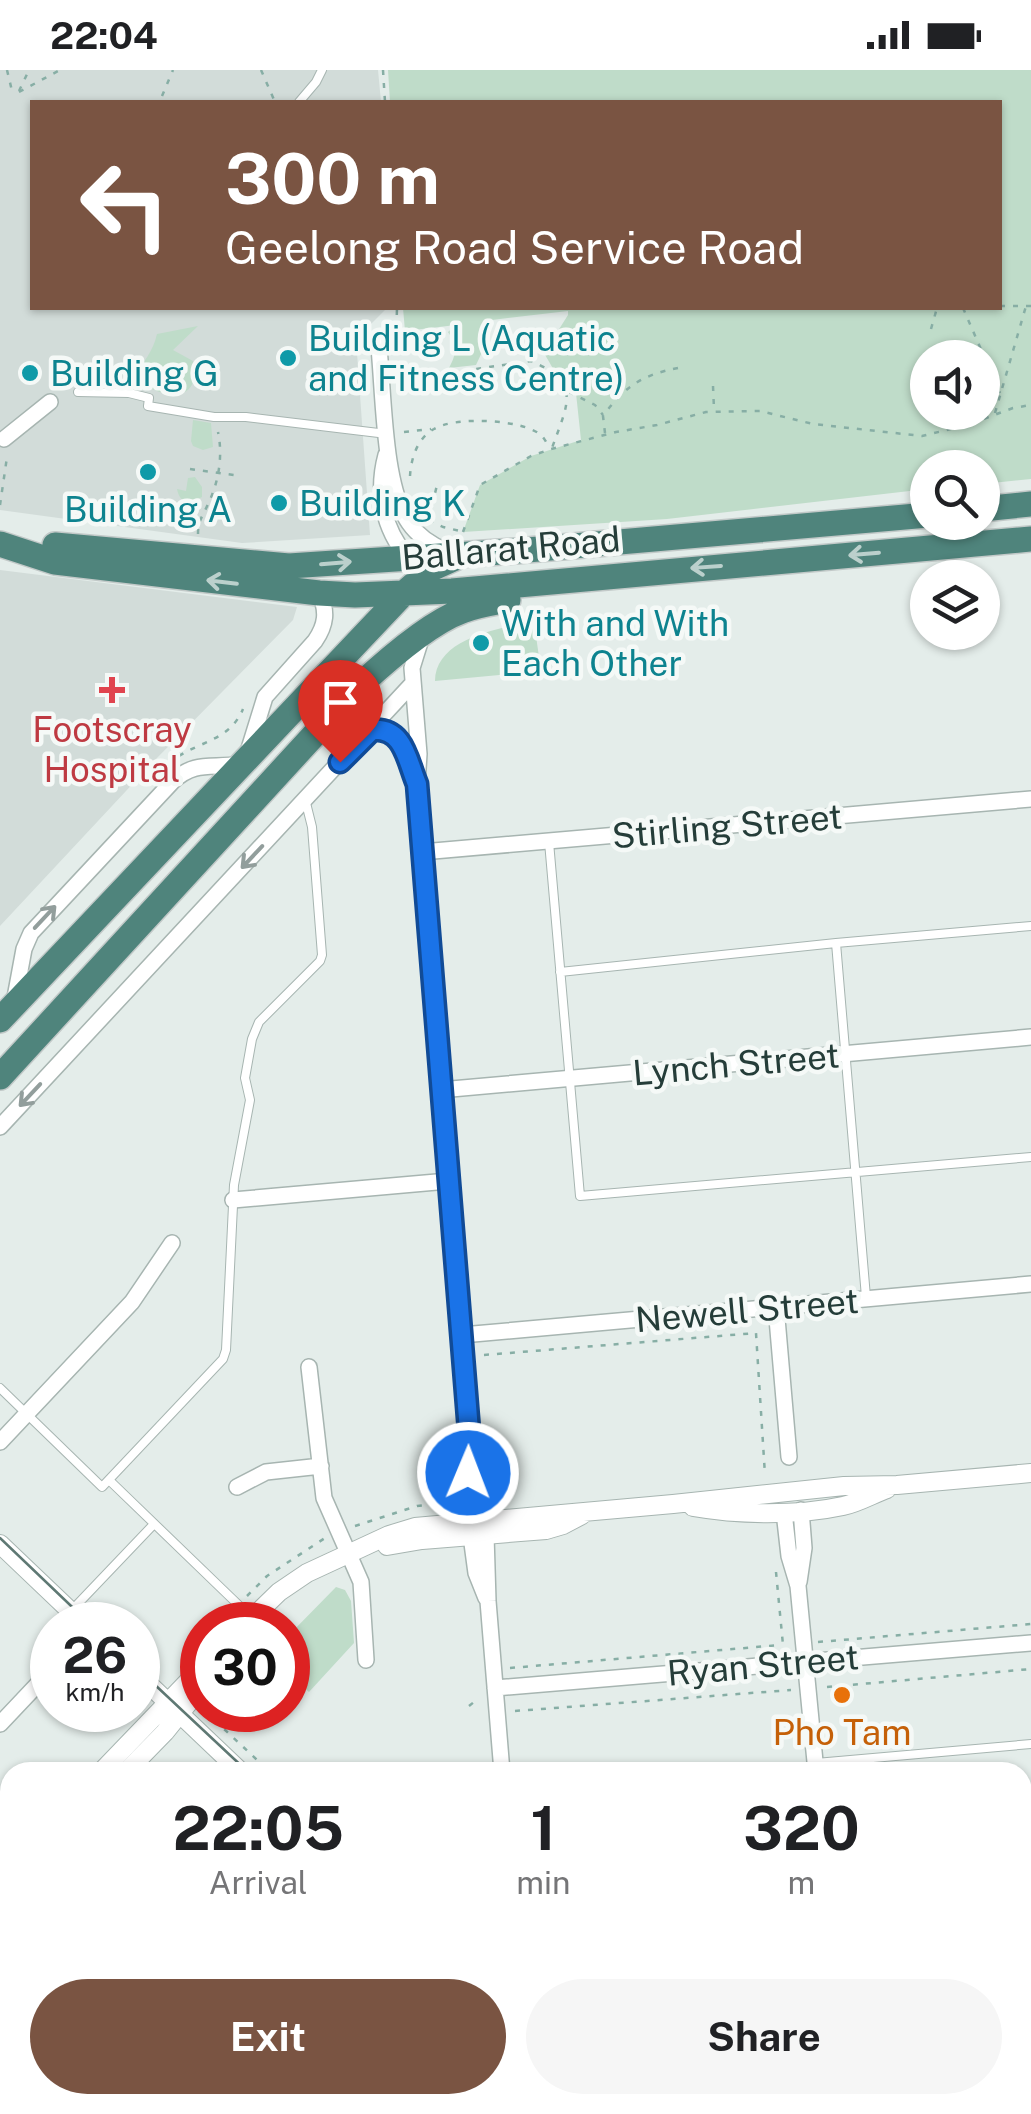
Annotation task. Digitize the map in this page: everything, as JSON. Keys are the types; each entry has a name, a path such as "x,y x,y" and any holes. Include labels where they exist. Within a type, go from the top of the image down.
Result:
{"highway":[{"path":"1000,507 1031,504"},
{"name":"Ballarat Road","path":"0,542 279,566 416,566 450,559 468,546 910,516"},
{"name":"Ballarat Road","path":"0,542 55,562 319,593 403,594 1031,540"},
{"path":"6,1014 403,594 416,566 452,591"},
{"path":"0,1077 380,666 448,617 470,608 563,592 644,572"}],"street":[{"path":"378,338 387,440 397,494 410,524 437,547 468,546"},
{"path":"4,439 50,402"},
{"path":"387,440 383,506 392,534 416,566"},
{"path":"6,1014 31,933 173,781 200,766 244,763 262,702 321,630 325,609 319,593"},
{"path":"422,635 413,659 417,784 470,1443 468,1470 488,1602 501,1762"},
{"path":"0,1127 413,683"},
{"path":"372,730 387,730 397,736 417,784"},
{"name":"Stirling Street","path":"422,852 1031,799"},
{"path":"252,805 279,828"},
{"name":"Lynch Street","path":"440,1090 1031,1038"},
{"path":"233,1200 448,1182"},
{"path":"0,1442 132,1302 172,1244"},
{"name":"Newell Street","path":"462,1336 1031,1284"},
{"path":"776,1308 790,1456"},
{"path":"309,1367 326,1504 344,1556 360,1582 366,1660"},
{"path":"237,1487 266,1472 321,1466"},
{"path":"283,1602 344,1556 407,1529 478,1528 767,1493 1031,1472"},
{"path":"673,1504 728,1513 793,1511 844,1506 897,1485"},
{"path":"792,1491 804,1557 798,1586 814,1762"},
{"path":"0,1544 61,1602"},
{"name":"Ryan Street","path":"494,1688 1031,1642"},
{"path":"0,1724 30,1692"},
{"path":"160,1696 231,1762"},
{"path":"133,1762 180,1699"},
{"path":"112,1762 180,1703"}],"lane":[{"path":"301,100 322,70"},
{"path":"78,392 129,393 149,398 148,406 214,416 246,416 387,440"},
{"path":"0,1388 102,1487 224,1356 233,1200 250,1100 245,1073 255,1028 320,961 322,954 312,826 305,799"},
{"path":"549,842 580,1196 1031,1157"},
{"path":"560,972 1031,926"},
{"path":"836,943 866,1299"},
{"path":"109,1480 231,1602"},
{"path":"80,1602 154,1524"},
{"path":"869,1762 1031,1744"}],"path":[{"path":"7,70 12,90"},
{"path":"29,70 18,92 60,70"},
{"path":"162,96 173,70"},
{"path":"261,70 274,100"},
{"path":"382,70 385,100"},
{"path":"1000,397 1029,306 1002,306"},
{"path":"396,310 396,348"},
{"path":"932,329 936,310"},
{"path":"964,310 1001,394"},
{"path":"404,380 531,361 551,370 567,391 595,405 603,416 606,434"},
{"path":"603,416 622,392 651,374 678,368"},
{"path":"713,386 714,412"},
{"path":"551,449 568,404 567,391"},
{"path":"1000,412 1031,405"},
{"path":"468,546 480,485 532,456 606,434 714,412 760,411 813,424 922,436 947,430"},
{"path":"197,545 198,519 208,505 222,450 214,416"},
{"path":"387,440 457,422 490,422 522,426 540,434 551,449"},
{"path":"410,482 411,459 433,429"},
{"path":"190,469 234,475"},
{"path":"422,513 429,520 438,480"},
{"path":"176,759 231,729 247,698"},
{"path":"484,1354 756,1333 767,1493"},
{"path":"775,1569 782,1645"},
{"path":"813,1643 1031,1624"},
{"path":"510,1668 792,1644"},
{"path":"815,1688 1031,1669"},
{"path":"514,1711 802,1689"},
{"path":"227,1732 259,1762"}],"shaded area":[{"path":"0,70 378,70 381,100 30,100 30,310 385,310 356,339 370,535 242,543 0,510"},
{"name":"Footscray Hospital","path":"0,570 297,607 293,620 0,926"}],"green space":[{"path":"388,70 1031,70 1031,479 1000,482 1000,450 910,450 910,491 667,519 463,532 480,485 531,456 581,440 576,393 559,379 544,353 568,311 492,320 490,335 476,365 449,368 455,350 448,332 456,325 405,331 403,310 1002,310 1002,100 390,100"},
{"path":"198,326 173,350 193,361 191,387 175,394 164,393 132,376 148,356 157,334"},
{"path":"193,420 211,423 213,447 203,450 193,446"},
{"path":"195,477 202,487 202,497 183,500 177,489 186,491 188,478"},
{"path":"534,622 541,671 435,681 438,666 458,645 488,632"},
{"path":"336,1587 345,1590 351,1601 354,1643 310,1691 310,1614"}],"tram line":[{"path":"0,1538 67,1602"},
{"path":"160,1690 237,1762"}],"place":[{"name":"Building L (Aquatic and Fitness Centre)","path":"288,358"},
{"name":"Building G","path":"30,373"},
{"name":"Building A","path":"148,472"},
{"name":"Building K","path":"279,503"},
{"name":"With and With Each Other","path":"481,643"},
{"name":"Footscray Hospital","path":"112,690"},
{"name":"Pho Tam","path":"842,1695"}],"route":[{"path":"340,762 372,730 387,730 399,739 417,784 470,1443 468,1473"}]}
